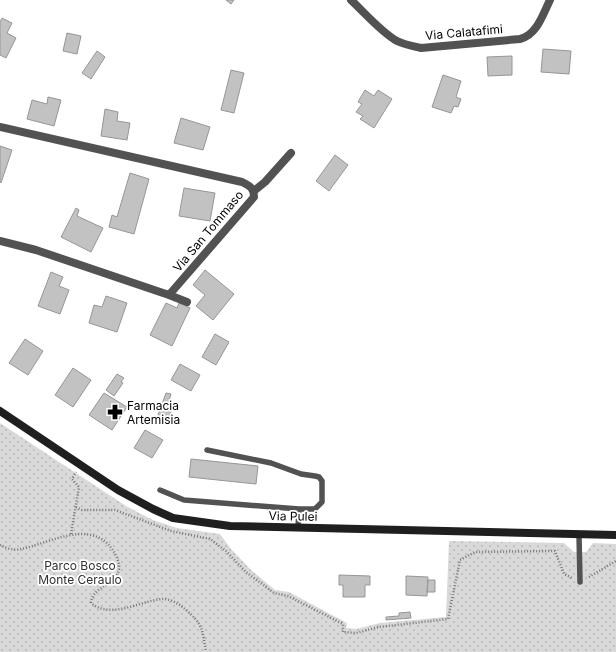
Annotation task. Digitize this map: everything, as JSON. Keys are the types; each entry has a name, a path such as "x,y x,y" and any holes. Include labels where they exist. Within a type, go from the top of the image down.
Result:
{"main road":[{"name":"Via Pulei","path":"0,411 118,490 173,518 230,526 616,535"}],"street":[{"name":"Via Calatafimi","path":"351,0 388,35 408,46 421,48 528,38 533,32 550,0"},
{"name":"Via San Tommaso","path":"0,127 242,182 250,186 254,191 254,197 169,295"},
{"path":"254,191 265,182 291,153"},
{"path":"0,240 36,250 187,302"}],"lane":[{"path":"160,490 184,500 299,510 315,509 322,502 322,481 319,477 301,474 271,463 207,450"},
{"path":"298,528 299,510"},
{"path":"579,535 580,582"}],"path":[{"path":"71,534 79,487 72,479 80,465"},
{"path":"76,506 82,510 115,510 171,531 210,539 226,551 246,572 274,593 288,596 343,624 343,632 356,633 380,627 448,619 460,560 475,552 555,551 564,574 580,582 616,561"},
{"path":"0,545 20,550 71,534 94,536 102,539 108,544 117,557 119,569 110,583 95,592 91,598 91,603 101,608 111,609 132,607 163,599 179,604 196,620 203,630 206,652"}],"green space":[{"name":"Parco Bosco Monte Ceraulo","path":"0,423 126,506 153,520 177,528 220,534 231,549 251,570 275,590 289,592 347,623 346,628 356,629 380,623 446,617 449,541 564,543 574,552 586,552 593,543 616,544 616,652 0,652"}],"building":[{"path":"226,0 234,0 231,4"},
{"path":"2,18 12,23 7,33 16,38 6,58 0,55 0,22"},
{"path":"67,33 81,36 77,54 63,51"},
{"path":"543,49 571,51 569,74 541,72"},
{"path":"97,51 105,57 91,79 82,73"},
{"path":"512,56 512,75 488,76 487,57"},
{"path":"231,70 244,73 234,113 221,110"},
{"path":"443,75 461,81 456,97 461,99 458,107 454,106 451,113 432,107"},
{"path":"365,90 374,96 378,90 392,99 374,128 360,119 363,116 356,112 362,104 358,102"},
{"path":"48,97 61,100 54,126 27,119 32,100 47,104"},
{"path":"105,109 118,112 117,121 130,123 127,140 101,136"},
{"path":"181,118 210,127 203,150 174,143"},
{"path":"0,146 12,150 1,183 0,182"},
{"path":"335,155 348,165 329,191 316,181"},
{"path":"130,173 149,179 134,234 109,227 112,215 117,217"},
{"path":"184,188 215,193 210,221 179,216"},
{"path":"76,208 79,210 77,216 103,228 91,252 61,237"},
{"path":"205,270 234,294 213,320 196,306 205,295 193,285"},
{"path":"51,272 63,277 59,286 69,290 60,314 38,306"},
{"path":"106,296 127,303 117,332 89,323 94,305 102,307"},
{"path":"166,303 177,308 179,303 190,308 172,346 150,335"},
{"path":"215,334 229,342 216,365 202,357"},
{"path":"25,339 43,351 28,375 9,363"},
{"path":"180,364 200,375 191,391 171,380"},
{"path":"73,368 91,380 73,407 55,395"},
{"path":"117,374 124,378 121,382 123,383 114,396 106,390"},
{"path":"104,393 127,407 112,430 89,415"},
{"path":"166,393 171,394 168,404 173,407 167,422 158,415"},
{"path":"145,430 163,440 152,458 134,448"},
{"path":"191,459 258,466 256,484 189,477"},
{"path":"339,575 370,576 370,585 365,585 365,597 343,597 343,585 339,585"},
{"path":"406,576 428,577 427,596 406,595"},
{"path":"428,580 435,580 435,592 427,592"},
{"path":"410,612 411,618 386,620 386,617 399,616 399,613"}],"place":[{"name":"Farmacia Artemisia","path":"115,412"}]}
